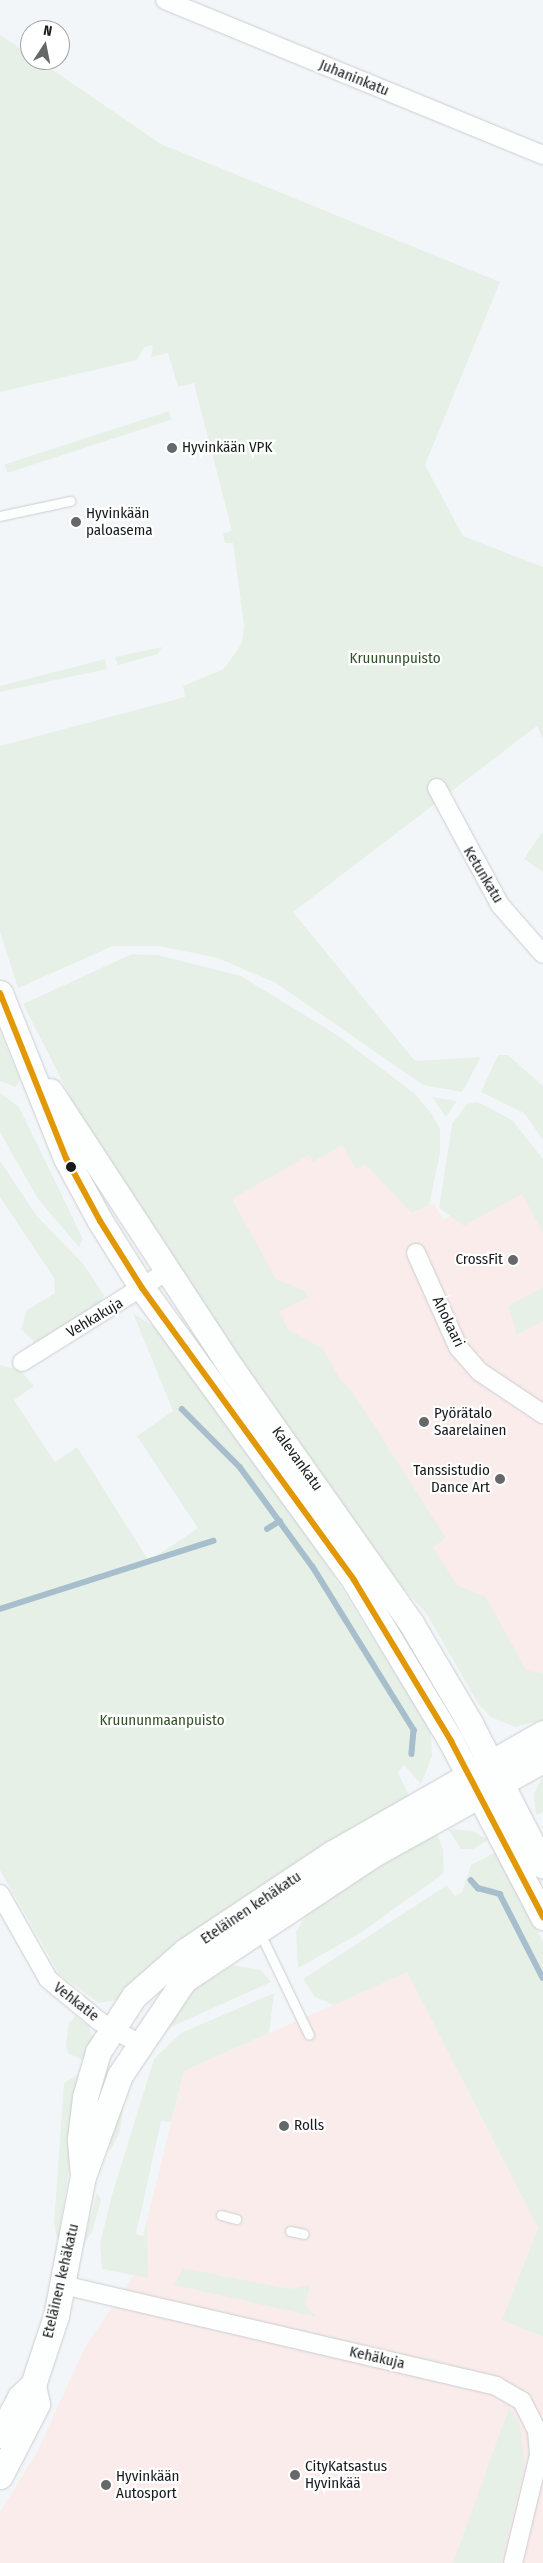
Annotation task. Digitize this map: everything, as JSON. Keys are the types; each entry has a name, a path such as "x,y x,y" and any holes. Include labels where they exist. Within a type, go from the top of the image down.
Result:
{"main road":[{"name":"Kalevankatu","path":"0,993 32,1064 66,1158 142,1288 354,1580 467,1772 543,1917"},
{"name":"Kalevankatu","path":"32,1064 166,1272 372,1564 489,1760 543,1866"},
{"name":"Eteläinen kehäkatu","path":"0,2436 20,2398 33,2385 63,2285 83,2176 117,2082 138,2043 184,1980 331,1854 467,1772 543,1733"},
{"name":"Eteläinen kehäkatu","path":"83,2176 80,2139 85,2097 98,2052 111,2028 158,1972 254,1921 543,1760"},
{"name":"Eteläinen kehäkatu","path":"0,2476 37,2404 33,2385"}],"street":[{"name":"Juhaninkatu","path":"165,0 543,155"},
{"name":"Ketunkatu","path":"436,788 500,905 543,954"},
{"name":"Ahokaari","path":"416,1253 458,1347 480,1372 543,1414"},
{"name":"Vehkakuja","path":"22,1362 166,1272"},
{"name":"Vehkatie","path":"0,1894 48,1979 111,2028 138,2043"},
{"name":"Kehäkuja","path":"63,2285 496,2386 515,2397 530,2412 538,2431 539,2455 513,2563"}],"lane":[{"path":"0,516 70,501"},
{"path":"254,1921 309,2035"},
{"path":"221,2215 236,2218"},
{"path":"290,2230 304,2234"}],"shaded area":[{"path":"343,1119 412,1213 434,1203 443,1220 523,1175 543,1204 543,1699 489,1686 198,1193"},
{"path":"407,1972 538,2228 502,2320 543,2337 543,2563 0,2563 0,2512 37,2452 85,2347 133,2276 184,2071"}],"green space":[{"name":"Kruununpuisto","path":"0,35 20,48 20,70 53,70 161,144 500,282 425,465 463,536 543,567 543,739 537,726 293,912 415,1061 481,1057 462,1092 423,1085 276,983 218,958 159,946 113,946 18,988 0,932 0,746 185,697 183,686 224,669 242,643 244,625 233,543 225,543 223,533 232,531 194,383 178,387 168,353 151,357 153,345 144,347 137,360 0,392"},
{"path":"169,411 172,420 7,473 4,464"},
{"path":"162,647 158,654 118,665 115,657"},
{"path":"105,659 107,669 0,692 0,686"},
{"path":"543,831 543,872 524,859"},
{"path":"132,954 158,955 241,976 337,1035 414,1093 432,1114 440,1129 440,1154 429,1205 412,1213 365,1164 356,1169 342,1145 313,1162 309,1155 232,1199 276,1279 304,1290 308,1297 279,1312 288,1329 323,1349 342,1382 352,1391 446,1538 433,1547 457,1585 486,1597 526,1670 543,1673 543,1720 515,1727 491,1717 479,1705 426,1613 391,1574 270,1401 144,1218 72,1100 23,1004"},
{"path":"0,1032 20,1080 16,1087 0,1081"},
{"path":"498,1055 508,1055 543,1086 543,1140 524,1113 481,1092"},
{"path":"0,1093 19,1107 83,1239 79,1247 38,1199 0,1132"},
{"path":"432,1097 457,1101 446,1117"},
{"path":"478,1102 512,1120 543,1159 543,1233 522,1194 464,1226 439,1208 452,1124 467,1104"},
{"path":"0,1161 36,1215 84,1265 104,1295 100,1304 36,1344 21,1329 27,1310 55,1293 54,1278 0,1197"},
{"path":"543,1287 543,1321 517,1335 508,1306"},
{"name":"Kruununmaanpuisto","path":"133,1313 157,1329 314,1545 424,1719 431,1734 432,1756 421,1784 404,1765 398,1772 409,1796 121,1999 99,2003 59,1974 0,1870 0,1365 20,1370 34,1386 14,1400 55,1462 77,1447 149,1561 198,1528 137,1436 173,1411"},
{"path":"543,1776 543,1812 536,1815 534,1794"},
{"path":"448,1829 473,1831 488,1840 473,1849 461,1849"},
{"path":"437,1833 443,1850 444,1873 362,1932 298,1968 296,1932 307,1913 337,1889"},
{"path":"496,1852 543,1942 543,2337 502,2320 538,2228 407,1972 334,2005 315,1997 303,1979 447,1885 455,1896 462,1892 471,1865"},
{"path":"233,1965 260,1970 271,1982 171,2027 146,2053 134,2076 128,2077 156,2027 179,1999"},
{"path":"274,1993 269,2033 184,2071 171,2122 161,2121 136,2234 143,2236 147,2223 148,2278 102,2269 100,2244 112,2195 154,2059 181,2033"},
{"path":"75,2016 89,2027 94,2041 84,2061 68,2053 66,2046 69,2023"},
{"path":"79,2074 83,2075 58,2242 54,2224 64,2083"},
{"path":"125,2094 120,2131 109,2153 111,2136"},
{"path":"97,2193 101,2200 92,2232 83,2245"},
{"path":"183,2268 289,2289 310,2285 305,2306 317,2317 174,2285"},
{"path":"509,2408 520,2425 525,2464 501,2563 453,2563"}],"waterway":[{"path":"182,1409 240,1467 313,1567 414,1730 412,1754"},
{"path":"267,1529 280,1521"},
{"path":"0,1609 213,1541"},
{"path":"471,1880 478,1888 500,1894 543,1978"}],"transit line":[{"path":"0,993 66,1158 100,1221 142,1288 354,1580 451,1741 543,1917"}],"place":[{"name":"Hyvinkään VPK","path":"172,448"},
{"name":"Hyvinkään paloasema","path":"76,522"},
{"name":"CrossFit","path":"513,1260"},
{"name":"Pyörätalo Saarelainen","path":"424,1422"},
{"name":"Tanssistudio Dance Art","path":"500,1479"},
{"name":"Rolls","path":"284,2126"},
{"name":"CityKatsastus Hyvinkää","path":"295,2475"},
{"name":"Hyvinkään Autosport","path":"106,2485"}]}
